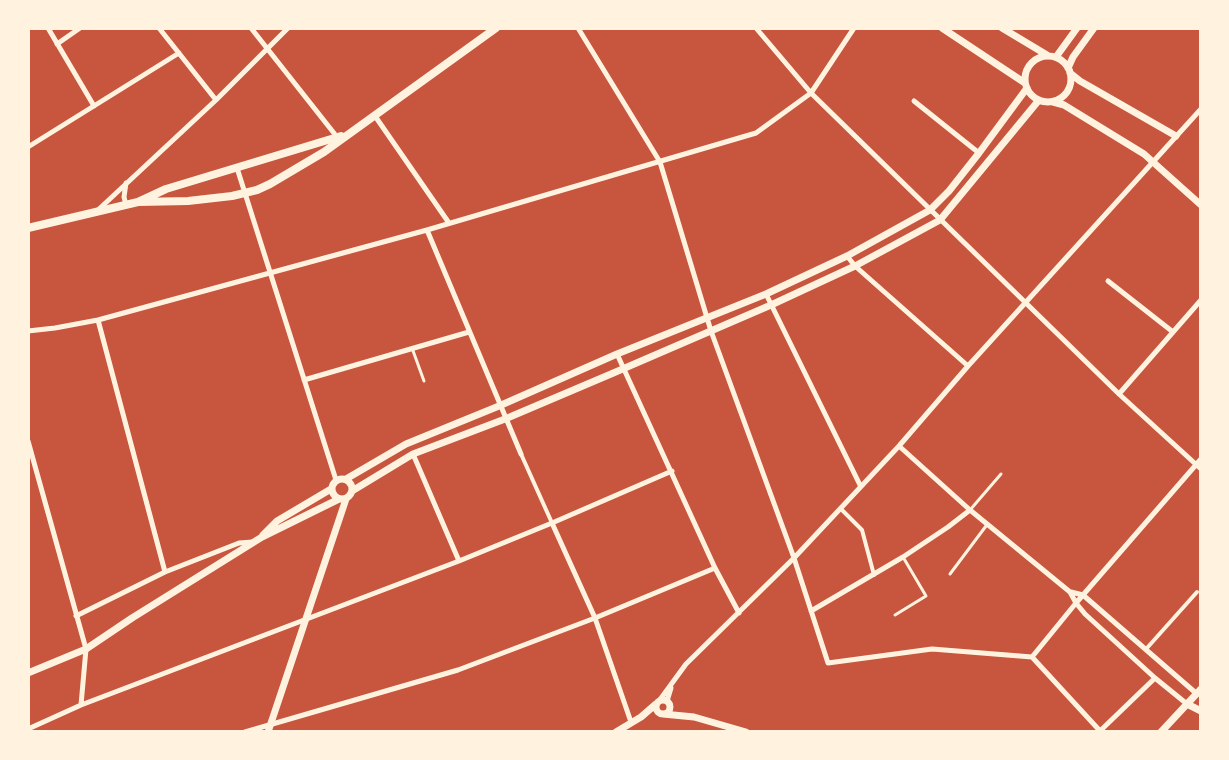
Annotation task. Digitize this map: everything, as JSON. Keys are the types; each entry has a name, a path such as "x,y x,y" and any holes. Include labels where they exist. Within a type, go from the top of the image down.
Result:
{"main road":[{"path":"138,202 188,201 244,194 270,184 298,169 375,116 496,28"},
{"path":"28,228 138,202 166,189 341,138"}],"street":[{"path":"48,28 94,106"},
{"path":"57,44 80,28"},
{"path":"159,28 216,100"},
{"path":"251,28 341,138"},
{"path":"96,212 288,28"},
{"path":"578,28 660,162 711,331 794,558 828,663 932,649 1032,657 1100,732 1155,678"},
{"path":"756,28 811,93 1119,394 1198,467"},
{"path":"28,331 98,320 427,230 756,133 811,93 854,28"},
{"path":"942,28 1026,85 1039,100 1064,105 1153,161 1201,205"},
{"path":"1002,28 1063,61 1080,81 1176,136"},
{"path":"336,480 346,479 406,444 766,294 847,256 930,210 979,153 1026,85 1026,72 1031,63 1039,57 1053,56 1077,28"},
{"path":"1053,102 1068,91 1073,57 1094,28"},
{"path":"28,147 179,53"},
{"path":"28,673 86,649 258,539 342,499 413,454 505,419 771,305 855,266 940,220 1039,100"},
{"path":"914,101 979,153"},
{"path":"662,714 656,708 686,664 841,509 1201,109"},
{"path":"375,116 449,223"},
{"path":"76,616 165,572 239,543 258,539 277,521 331,489 336,480 236,168"},
{"path":"126,182 126,205"},
{"path":"427,230 499,406 595,618 631,722"},
{"path":"847,256 968,366"},
{"path":"1108,281 1173,332"},
{"path":"766,294 860,485"},
{"path":"1119,394 1201,300"},
{"path":"98,320 165,572"},
{"path":"304,380 469,332"},
{"path":"617,354 715,568 739,613"},
{"path":"28,441 86,649 81,705"},
{"path":"899,446 970,510 1070,592 1076,603 1155,678 1187,704 1201,711"},
{"path":"413,454 459,561"},
{"path":"1032,657 1198,467 1201,459"},
{"path":"28,729 81,705 459,561 672,471"},
{"path":"346,479 352,491"},
{"path":"331,489 334,495 342,499"},
{"path":"269,728 342,499"},
{"path":"841,509 862,530 874,575"},
{"path":"811,611 903,557 970,510"},
{"path":"245,732 269,728 458,670 715,568"},
{"path":"1070,592 1083,595 1199,691 1201,704"},
{"path":"1147,648 1197,592"},
{"path":"1161,732 1199,691"},
{"path":"618,732 662,702"},
{"path":"662,702 694,717 746,732"},
{"path":"641,717 662,714 694,717"}],"lane":[{"path":"412,348 424,381"},
{"path":"970,510 1001,474"},
{"path":"950,574 988,525"},
{"path":"895,615 926,596 903,557"}]}
